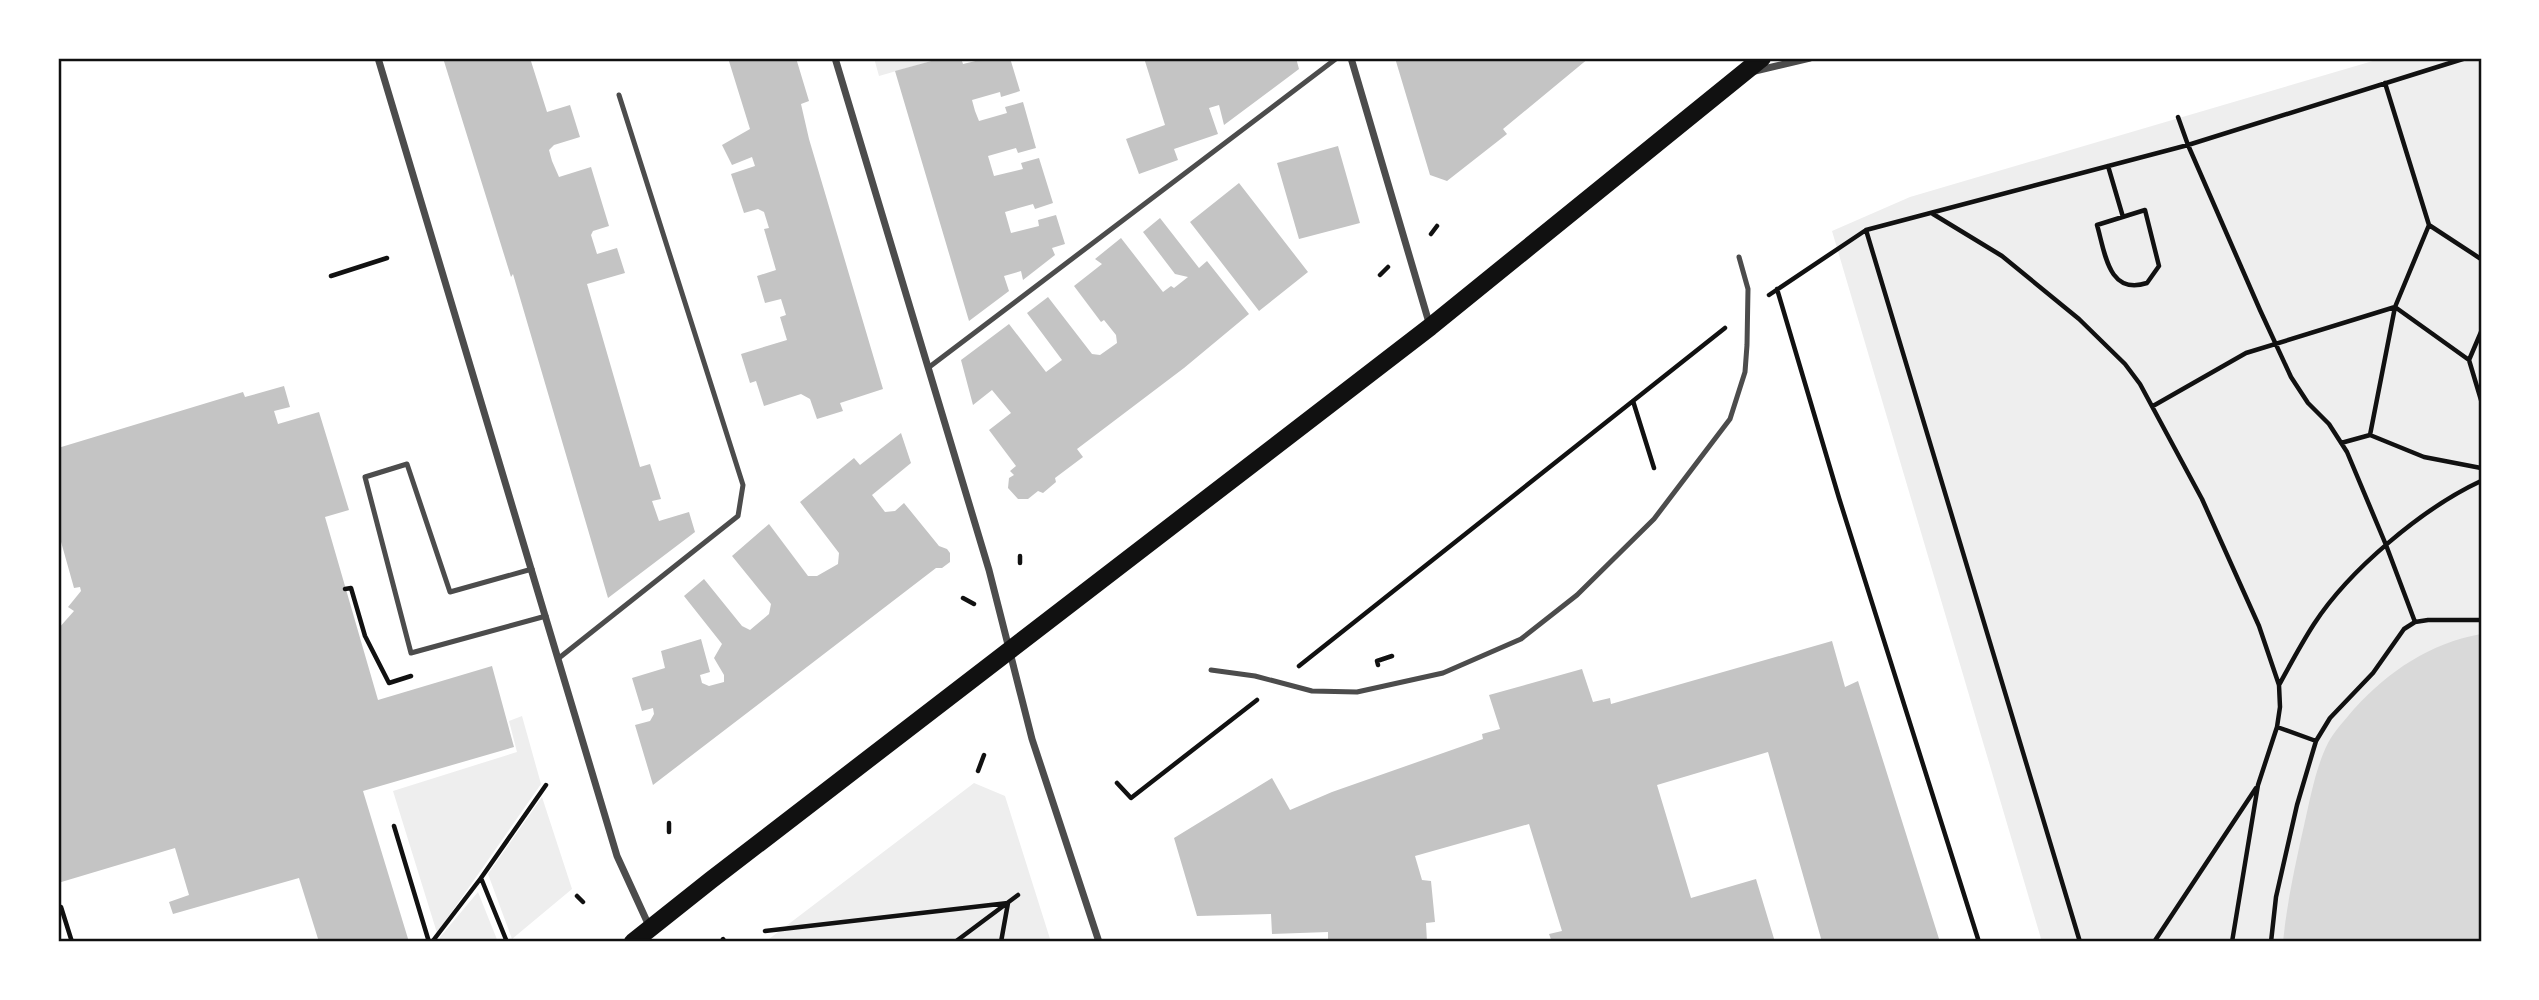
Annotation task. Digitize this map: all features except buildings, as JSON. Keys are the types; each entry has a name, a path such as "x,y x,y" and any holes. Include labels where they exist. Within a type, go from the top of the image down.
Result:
{"main road":[{"path":"633,942 1430,327 1762,58"}],"street":[{"path":"378,58 617,856 650,929"},
{"path":"835,58 989,570 1032,739 1099,942"},
{"path":"1351,58 1430,327"},
{"path":"1744,73 1810,58"}],"lane":[{"path":"928,368 1337,58"},
{"path":"559,658 738,516 743,485 618,95"},
{"path":"1211,670 1255,676 1312,691 1357,692 1443,673 1521,639 1577,595 1654,519 1730,419 1745,372 1748,345 1748,289 1739,257"},
{"path":"532,569 450,592 407,464 365,477 411,653 546,616"}],"path":[{"path":"2385,83 2429,225 2481,259"},
{"path":"2178,117 2291,377 2308,403 2329,424 2362,486 2415,622"},
{"path":"2108,166 2123,217"},
{"path":"2145,210 2159,259 2159,266 2152,279 2134,287 2121,283 2111,271 2097,225 2123,217 2145,210"},
{"path":"1933,214 2002,256 2079,319 2125,364 2152,406 2225,546 2259,626 2278,685 2280,707 2277,727 2258,785 2232,942"},
{"path":"2370,435 2395,307 2429,225"},
{"path":"1431,234 1437,226"},
{"path":"1867,230 2080,942"},
{"path":"331,276 387,258"},
{"path":"1380,275 1388,267"},
{"path":"1777,289 1839,498 1979,942"},
{"path":"2152,406 2246,353 2395,307"},
{"path":"2395,307 2469,360 2481,400"},
{"path":"2469,360 2481,332"},
{"path":"1633,401 1654,468"},
{"path":"2341,443 2370,435 2424,457 2481,468"},
{"path":"2278,685 2322,613 2386,545 2457,492 2481,481"},
{"path":"1020,556 1020,563"},
{"path":"963,598 974,604"},
{"path":"2271,942 2283,861 2297,805 2316,741 2330,718 2373,673 2404,629 2415,622 2428,620 2481,620"},
{"path":"2277,727 2316,741"},
{"path":"978,771 984,755"},
{"path":"430,942 481,878 546,785"},
{"path":"2154,942 2258,785"},
{"path":"669,824 669,832"},
{"path":"394,826 430,942"},
{"path":"481,878 507,942"},
{"path":"955,942 1018,895"},
{"path":"577,896 583,902"},
{"path":"765,931 1007,903"},
{"path":"1001,942 1007,903"},
{"path":"61,907 72,942"}],"shaded area":[{"path":"874,58 942,58 879,76"},
{"path":"2383,58 2481,58 2481,942 2042,942 1832,231 1910,197"},
{"path":"2481,634 2481,942 2283,942 2292,881 2312,791 2320,762 2331,738 2367,695 2396,671 2445,644"},
{"path":"522,716 541,784 437,933 393,791 517,752 509,721"},
{"path":"974,783 1005,796 1051,942 765,942"},
{"path":"542,797 572,889 512,939 488,874"},
{"path":"478,892 498,942 439,942 440,937"}]}
